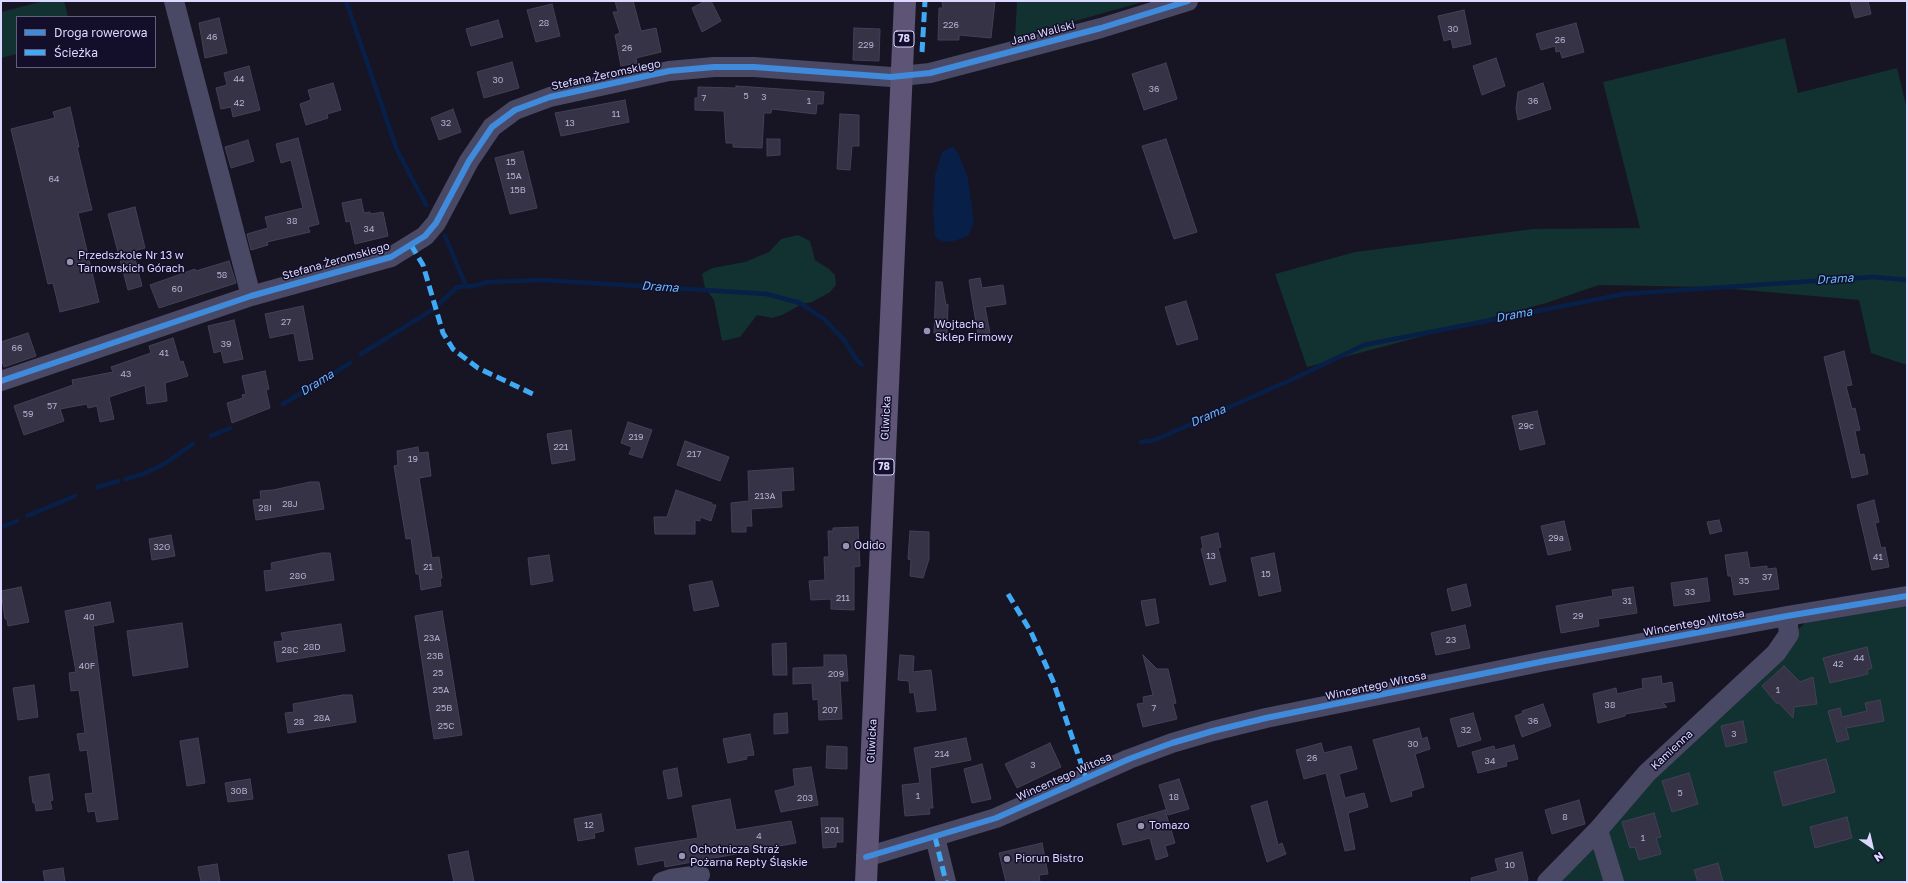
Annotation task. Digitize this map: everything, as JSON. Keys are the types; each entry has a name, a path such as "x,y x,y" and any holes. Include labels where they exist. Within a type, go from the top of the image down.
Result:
{"main road":[{"name":"Gliwicka","path":"866,882 905,1"}],"street":[{"path":"174,1 251,296"},
{"name":"Jana Waliski","path":"902,76 930,73 1101,28 1188,1"},
{"name":"Stefana Żeromskiego","path":"1,381 251,296 391,257 425,236 444,210 469,161 492,127 504,117 525,105 550,97 669,71 714,67 754,67 891,78 902,76"},
{"name":"Wincentego Witosa","path":"866,857 996,818 1129,759 1172,743 1213,731 1266,718 1545,661 1787,616 1907,596"},
{"name":"Kamienna","path":"1547,882 1598,830 1647,773 1776,652 1789,634 1787,616"},
{"path":"1598,830 1614,882"},
{"path":"935,837 946,882"},
{"path":"662,882 671,879 700,875"}],"green space":[{"path":"44,1 64,1 68,16 16,16 16,54 1,58 1,12"},
{"path":"1017,1 1146,1 1015,38"},
{"path":"1785,38 1798,93 1897,68 1907,109 1907,365 1871,353 1859,300 1710,287 1599,285 1546,303 1307,367 1275,274 1355,252 1533,229 1640,228 1603,82"},
{"path":"798,235 810,241 815,260 835,275 836,285 830,292 812,302 802,304 782,315 772,318 757,315 740,337 722,341 714,300 705,288 702,274 712,268 745,262 769,252 781,239"},
{"path":"1907,603 1907,882 1544,882 1626,795 1806,622"}],"water":[{"path":"953,146 959,155 968,178 974,223 968,236 954,241 943,242 935,237 933,211 935,175 942,152"}],"building":[{"path":"615,1 633,1 641,31 656,28 661,52 636,58 637,63 621,66 615,35 620,33 613,12 618,12"},
{"path":"705,1 711,1 721,21 702,32 692,8"},
{"path":"942,1 995,1 991,38 959,35 959,40 938,40 939,8 943,8"},
{"path":"1850,1 1868,1 1871,14 1855,18"},
{"path":"552,4 560,36 536,42 527,10"},
{"path":"1464,10 1471,44 1453,48 1451,39 1444,41 1438,16"},
{"path":"219,18 227,53 205,58 199,23"},
{"path":"498,20 503,37 471,46 466,29"},
{"path":"1576,23 1584,52 1562,58 1560,51 1556,52 1555,46 1541,50 1536,34"},
{"path":"854,28 880,29 879,61 853,60"},
{"path":"1496,58 1505,86 1482,95 1473,66"},
{"path":"512,62 519,88 484,98 477,72"},
{"path":"1166,63 1177,99 1144,110 1132,74"},
{"path":"249,66 260,110 233,117 231,107 221,109 216,88 227,85 224,73"},
{"path":"333,83 341,110 327,114 328,118 306,125 300,104 311,100 308,90"},
{"path":"1543,83 1551,109 1518,120 1516,109 1518,92"},
{"path":"736,86 824,92 823,104 817,104 816,114 772,109 771,113 764,113 762,148 733,147 733,143 726,143 724,111 695,110 695,98 698,98 698,87 736,88"},
{"path":"625,100 629,122 561,136 555,113"},
{"path":"70,107 79,147 77,147 92,210 78,213 99,302 60,312 53,283 48,284 11,129 55,118 53,112"},
{"path":"453,109 461,132 439,140 431,118"},
{"path":"840,114 859,115 859,146 852,146 850,170 837,169"},
{"path":"298,138 319,224 308,227 310,232 267,242 268,245 251,250 247,234 268,228 265,217 303,208 291,160 281,163 276,144"},
{"path":"767,139 780,139 780,155 767,156"},
{"path":"1166,139 1197,232 1174,239 1142,146"},
{"path":"248,140 254,161 231,168 225,147"},
{"path":"523,151 537,208 510,214 495,158"},
{"path":"361,199 364,213 370,212 371,214 383,212 388,236 355,244 350,221 346,222 342,203"},
{"path":"135,207 145,248 133,251 142,286 128,290 108,214"},
{"path":"229,261 236,283 159,308 150,285 195,269 196,271"},
{"path":"980,278 982,288 1003,285 1006,304 985,307 990,333 978,335 969,280"},
{"path":"936,282 942,282 946,305 948,304 947,333 934,333"},
{"path":"1186,301 1198,339 1177,345 1165,307"},
{"path":"303,306 313,359 299,361 294,333 270,338 265,314"},
{"path":"234,320 243,359 224,363 221,351 214,353 208,326"},
{"path":"28,333 36,356 4,367 1,359 1,342"},
{"path":"173,338 180,362 183,361 188,376 165,383 167,401 147,404 145,385 109,397 114,419 100,422 97,406 88,408 87,404 60,409 64,421 24,435 14,406 73,385 72,380 113,372 111,367 151,353 149,346"},
{"path":"1844,351 1852,385 1846,386 1852,409 1855,408 1860,430 1855,431 1860,455 1864,454 1868,474 1852,478 1824,357"},
{"path":"265,371 269,389 266,390 270,408 232,423 227,403 243,398 242,395 246,394 242,376"},
{"path":"1537,411 1545,444 1520,450 1512,416"},
{"path":"628,422 652,430 642,458 629,454 632,447 621,443"},
{"path":"571,430 575,460 552,464 547,434"},
{"path":"685,441 729,457 720,481 677,465"},
{"path":"418,447 419,453 428,452 431,476 419,478 432,558 439,557 442,578 440,579 441,586 421,590 419,574 416,574 411,538 406,539 394,466 398,465 397,451"},
{"path":"793,468 794,490 781,491 782,507 751,509 752,526 746,526 746,532 732,532 731,503 749,501 748,471"},
{"path":"310,482 319,482 324,509 256,520 253,500 261,499 260,491 273,490"},
{"path":"676,490 712,503 712,505 716,505 711,521 700,517 700,521 695,520 695,534 655,534 654,517 667,517"},
{"path":"1874,500 1879,522 1875,523 1881,548 1885,547 1889,567 1872,570 1857,505"},
{"path":"1719,520 1722,531 1710,534 1707,522"},
{"path":"1564,521 1571,550 1548,555 1541,526"},
{"path":"858,527 860,566 854,567 854,610 831,609 831,599 811,600 809,581 825,580 824,557 829,557 828,531 833,531 833,528"},
{"path":"910,531 929,532 929,559 923,578 910,576 911,560 908,559"},
{"path":"1218,533 1221,547 1218,548 1226,581 1210,585 1201,549 1203,548 1201,537"},
{"path":"171,535 175,556 152,560 149,539"},
{"path":"1747,552 1750,568 1767,566 1767,569 1776,568 1779,589 1734,595 1731,576 1728,576 1725,555"},
{"path":"322,553 330,553 334,580 266,591 264,571 272,570 271,563"},
{"path":"1274,553 1281,591 1259,596 1251,558"},
{"path":"549,555 553,581 531,585 528,558"},
{"path":"1707,578 1710,601 1674,606 1671,583"},
{"path":"712,581 719,606 694,611 689,585"},
{"path":"1466,584 1471,606 1452,611 1447,589"},
{"path":"21,587 29,622 8,626 7,619 5,619 1,591"},
{"path":"1633,587 1637,613 1598,619 1599,626 1561,633 1556,606 1613,596 1612,590"},
{"path":"1155,599 1159,623 1146,626 1141,601"},
{"path":"110,602 114,622 93,626 118,819 97,822 95,811 88,812 85,794 93,793 87,750 80,751 77,734 85,733 79,690 71,691 69,673 76,672 65,611"},
{"path":"442,611 462,735 434,739 415,616"},
{"path":"182,623 188,667 133,676 127,631"},
{"path":"341,624 345,651 277,662 274,642 283,641 281,633"},
{"path":"1465,625 1470,648 1436,655 1431,633"},
{"path":"786,643 787,675 773,675 772,644"},
{"path":"1867,647 1872,668 1867,670 1868,674 1830,683 1823,658"},
{"path":"824,655 846,655 848,681 840,681 842,719 819,720 818,699 813,700 812,683 793,684 793,668 824,667"},
{"path":"900,655 914,656 913,672 931,670 936,710 917,712 914,692 910,693 909,681 898,680"},
{"path":"1143,655 1157,669 1168,669 1176,703 1173,704 1177,719 1143,727 1137,704 1144,703 1143,697 1153,695"},
{"path":"1784,666 1800,682 1813,677 1817,704 1794,707 1793,718 1778,702 1777,704 1762,686"},
{"path":"1661,676 1662,684 1672,682 1675,701 1663,703 1667,707 1625,714 1625,716 1598,723 1593,694 1616,688 1617,694 1643,688 1642,679"},
{"path":"34,685 38,717 18,720 13,688"},
{"path":"343,695 352,695 356,722 288,733 285,713 294,712 293,704"},
{"path":"1880,700 1884,721 1846,728 1849,739 1837,742 1828,711 1840,708 1842,717 1867,711 1865,703"},
{"path":"1543,704 1551,726 1522,737 1515,716 1523,713 1522,711"},
{"path":"787,713 788,733 774,734 774,714"},
{"path":"1473,713 1481,740 1458,747 1450,719"},
{"path":"1743,721 1747,742 1726,747 1721,726"},
{"path":"1419,728 1422,739 1427,737 1430,749 1415,754 1424,787 1411,791 1412,796 1391,802 1373,740"},
{"path":"750,734 754,755 746,756 747,759 728,763 723,739"},
{"path":"198,738 205,783 187,786 180,741"},
{"path":"966,738 971,760 930,768 933,808 929,808 930,814 905,816 902,785 920,783 914,748"},
{"path":"1050,743 1061,767 1017,788 1005,764"},
{"path":"1321,743 1324,753 1351,746 1357,769 1339,774 1345,798 1364,793 1368,807 1348,813 1355,849 1345,851 1326,773 1304,779 1296,750"},
{"path":"1514,745 1518,759 1506,762 1507,766 1478,773 1472,752 1494,746 1495,750"},
{"path":"827,746 847,747 847,769 826,768"},
{"path":"1826,759 1835,792 1783,806 1774,772"},
{"path":"982,764 991,799 972,803 964,769"},
{"path":"811,767 818,805 781,812 775,791 795,786 793,769"},
{"path":"677,768 682,796 668,799 663,771"},
{"path":"1689,773 1698,804 1672,812 1662,781"},
{"path":"49,774 53,800 50,801 52,809 36,811 35,803 33,803 29,777"},
{"path":"250,779 253,799 228,802 225,783"},
{"path":"1179,779 1189,809 1168,815 1159,785"},
{"path":"730,799 736,830 791,821 796,843 665,867 664,860 638,865 635,848 698,838 692,806"},
{"path":"1579,800 1585,824 1552,834 1545,810"},
{"path":"1267,801 1278,845 1282,843 1286,854 1267,862 1251,806"},
{"path":"1165,810 1175,843 1165,846 1168,856 1156,860 1150,838 1123,845 1117,824"},
{"path":"1654,813 1661,837 1656,838 1661,854 1639,860 1635,847 1630,848 1622,822"},
{"path":"601,814 604,831 594,833 595,838 578,841 574,819"},
{"path":"1847,817 1852,838 1815,848 1810,827"},
{"path":"821,818 843,818 843,842 836,842 836,847 823,848"},
{"path":"1042,843 1048,874 1039,875 1040,882 1006,882 999,853"},
{"path":"468,851 474,882 454,882 448,855"},
{"path":"1522,852 1528,880 1521,882 1472,882 1471,878 1498,871 1495,859"},
{"path":"1718,863 1723,882 1698,882 1694,870"},
{"path":"217,864 220,882 201,882 198,867"},
{"path":"63,868 65,882 45,882 43,871"}],"waterway":[{"path":"346,1 397,150 426,205"},
{"path":"445,236 466,286"},
{"name":"Drama","path":"1141,442 1155,440 1295,378 1364,345 1624,294 1873,277 1907,280"},
{"name":"Drama","path":"438,305 457,287 474,286 488,282 543,280 767,294 800,303 824,319 844,340 856,359 862,365"},
{"name":"Drama","path":"361,354 432,310"},
{"name":"Drama","path":"283,404 350,363"},
{"name":"Drama","path":"211,436 230,428"},
{"name":"Drama","path":"126,479 143,474 164,464 193,444"},
{"name":"Drama","path":"98,487 118,481"},
{"name":"Drama","path":"27,516 75,496"},
{"name":"Drama","path":"1,527 17,521"}],"marked path":[{"path":"922,52 925,1"},
{"path":"411,245 423,265 443,333 453,349 478,368 535,395"},
{"path":"1008,594 1031,632 1053,681 1086,778"},
{"path":"935,837 946,882"}],"cycle path":[{"path":"1,381 251,296 391,257 425,236 436,223 469,161 492,127 515,110 550,97 669,71 714,67 754,67 891,77 930,73 1101,28 1188,1"},
{"path":"866,857 996,818 1129,759 1172,743 1213,731 1266,718 1545,661 1787,616 1907,596"}],"place":[{"name":"Przedszkole Nr 13 w Tarnowskich Górach","path":"70,262"},
{"name":"Wojtacha Sklep Firmowy","path":"927,331"},
{"name":"Odido","path":"846,546"},
{"name":"Tomazo","path":"1141,826"},
{"name":"Ochotnicza Straż Pożarna Repty Śląskie","path":"682,856"},
{"name":"Piorun Bistro","path":"1007,859"}]}
